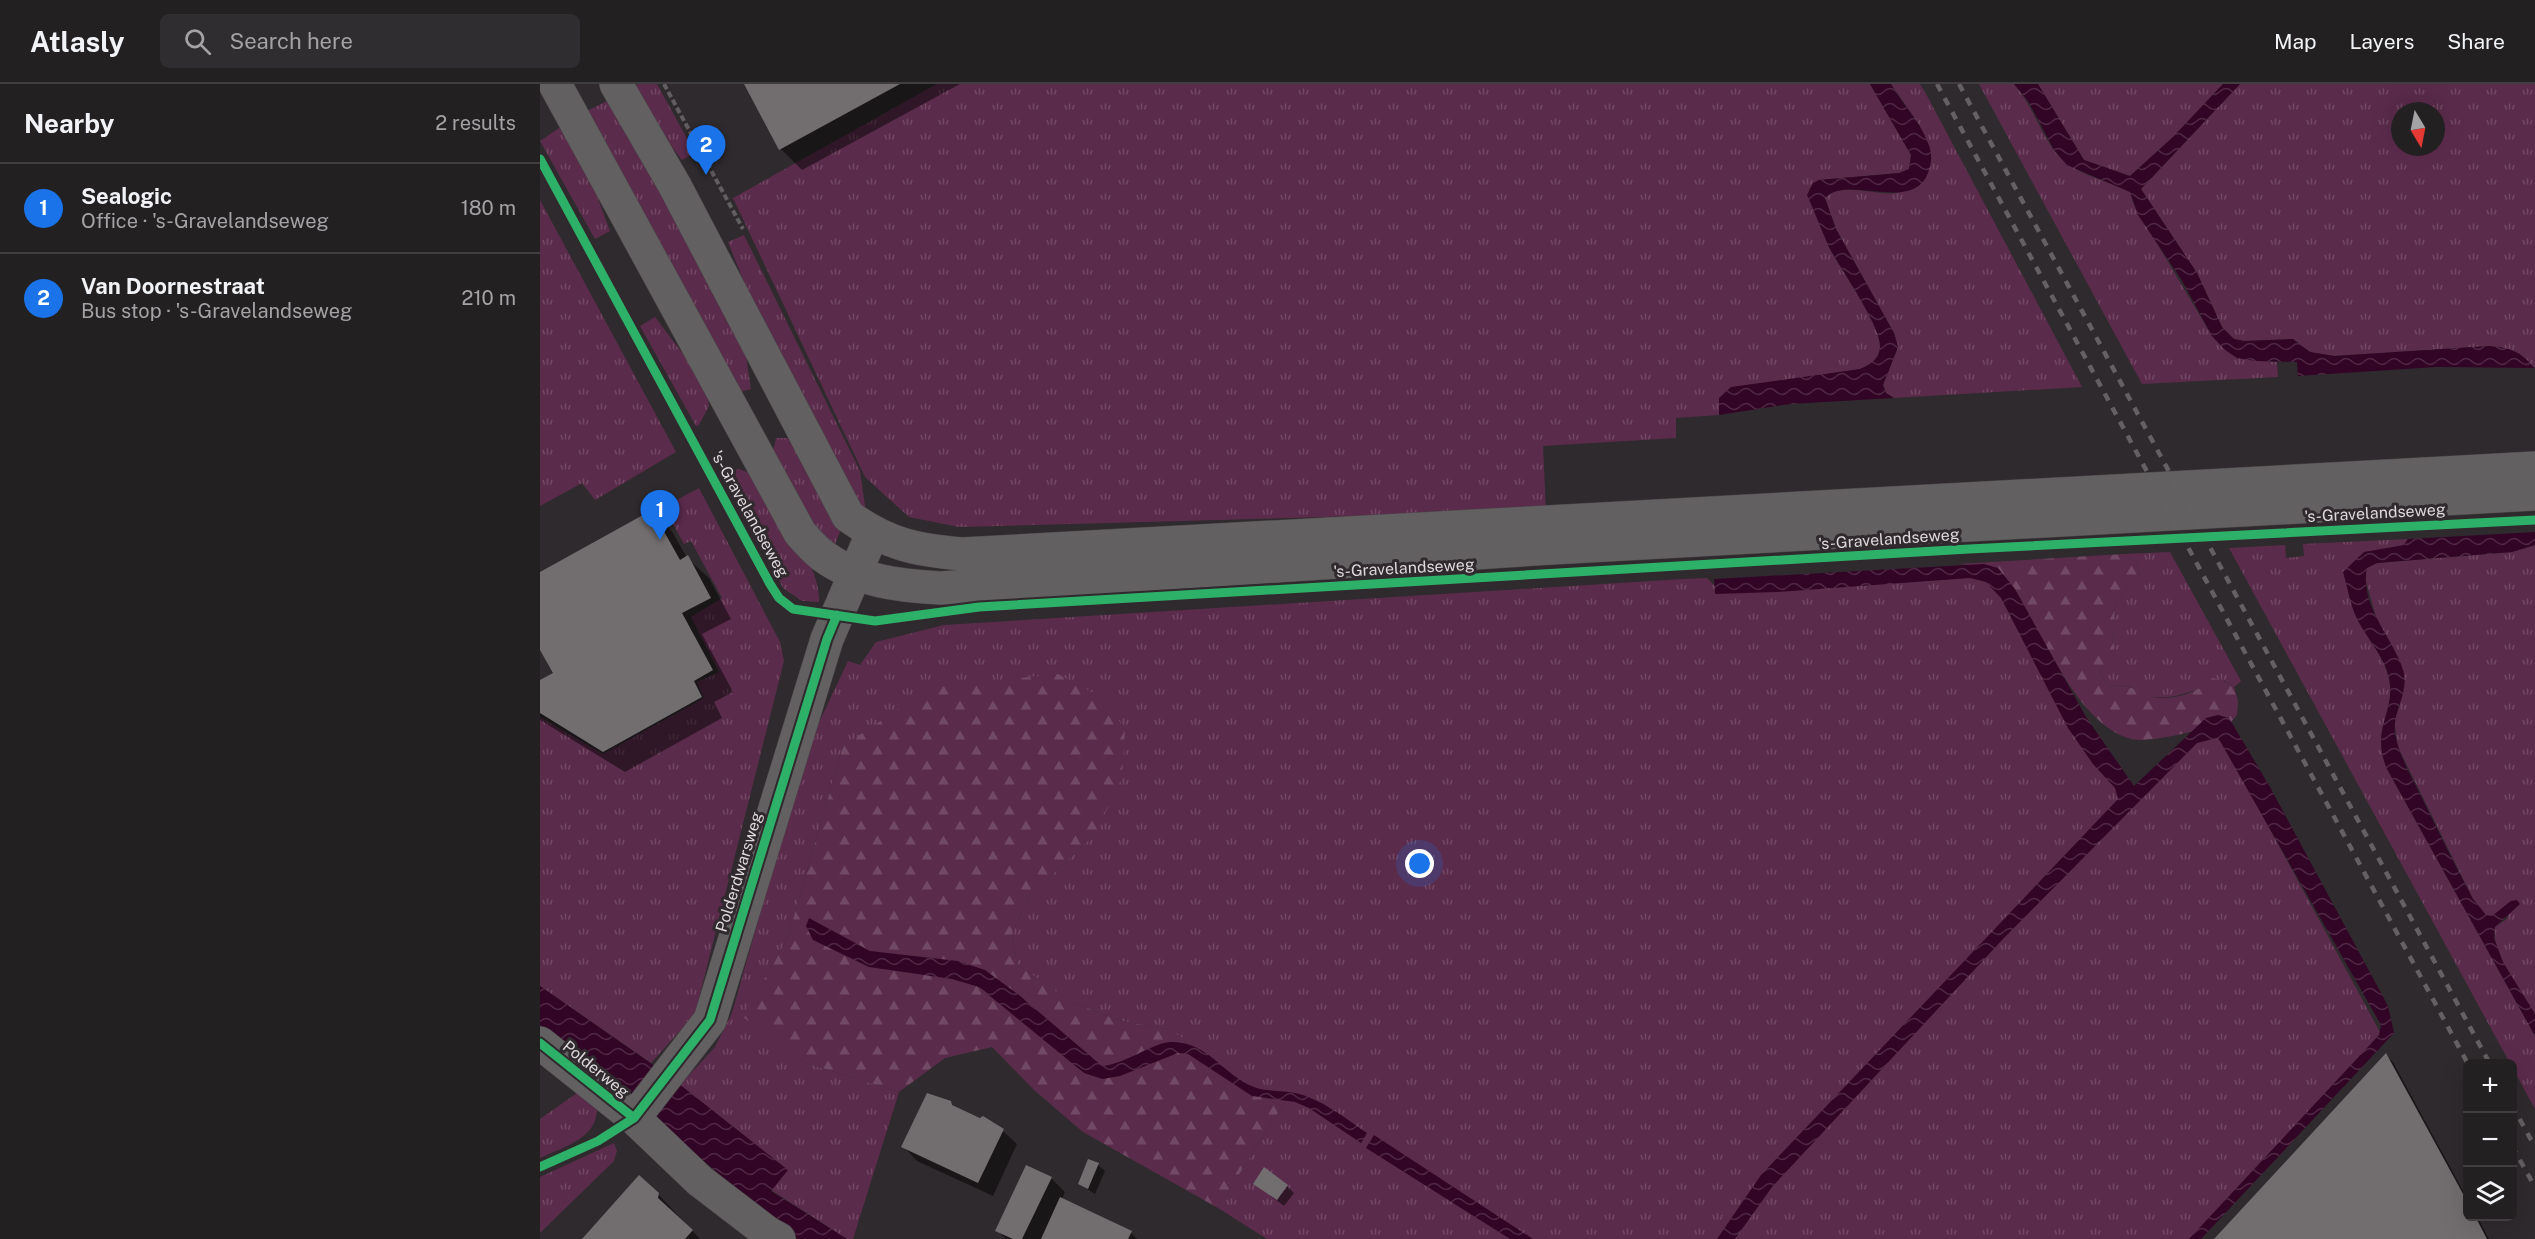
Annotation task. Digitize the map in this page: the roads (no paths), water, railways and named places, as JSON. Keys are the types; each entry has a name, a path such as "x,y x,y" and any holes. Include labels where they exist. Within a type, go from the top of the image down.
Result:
{"main road":[{"name":"'s-Gravelandseweg","path":"555,84 800,533 823,556 855,573 903,586 940,588 1552,548 2535,494"},
{"name":"'s-Gravelandseweg","path":"616,84 675,186 848,516 872,534 889,542 922,550 962,554 2535,468"},
{"name":"Polderdwarsweg","path":"638,1113 669,1076 710,1020 827,639 872,534"},
{"name":"Polderweg","path":"540,1043 638,1113 700,1181 779,1239"}],"water":[{"path":"1870,84 1891,84 1925,135 1931,156 1929,170 1921,183 1910,190 1896,192 1849,190 1835,192 1825,198 1836,229 1894,333 1898,347 1883,385 1886,393 1894,398 1790,404 1719,415 1719,398 1731,387 1860,369 1871,363 1878,355 1879,338 1874,325 1829,247 1807,195 1813,183 1819,180 1899,173 1909,169 1911,155"},
{"path":"2014,84 2038,84 2084,160 2130,176 2173,137 2223,84 2240,84 2141,189 2197,273 2222,327 2234,339 2244,341 2293,339 2310,352 2334,356 2489,346 2514,351 2534,368 2436,367 2298,376 2297,362 2237,358 2225,350 2212,336 2181,279 2138,215 2130,192 2067,165 2054,150 2028,101"},
{"path":"2535,532 2535,545 2512,552 2377,563 2367,568 2366,582 2372,608 2398,658 2405,678 2396,717 2395,733 2408,771 2473,899 2486,915 2492,916 2511,901 2517,900 2520,904 2495,927 2494,938 2503,962 2535,1014 2535,1036 2387,769 2382,755 2381,742 2389,702 2389,678 2380,656 2355,615 2343,572 2364,552 2404,545 2408,539"},
{"path":"1984,564 1998,568 2015,589 2086,717 2134,786 2206,718 2218,715 2229,718 2270,787 2388,1006 2394,1033 2201,1239 2189,1239 2379,1035 2381,1025 2220,741 2217,738 2197,743 2003,939 1772,1187 1735,1239 1717,1239 1761,1175 2118,799 2115,788 2093,764 2068,728 2001,598 1986,582 1970,578 1777,592 1715,594 1714,579"},
{"path":"809,918 870,951 958,961 985,970 1019,995 1102,1066 1121,1061 1156,1045 1171,1042 1184,1043 1206,1053 1243,1082 1259,1089 1295,1093 1315,1100 1367,1133 1361,1143 1309,1108 1295,1102 1252,1096 1188,1054 1178,1053 1120,1076 1102,1079 1084,1073 979,987 952,979 869,967 813,940 806,926"},
{"path":"540,986 669,1076 788,1170 771,1191 847,1239 798,1239 779,1231 734,1187 561,1039 540,1025"},
{"path":"1374,1135 1533,1239 1510,1239 1366,1148"}],"railway":[{"path":"1937,84 2465,1059"},
{"path":"1959,84 2487,1059"},
{"path":"2516,1113 2535,1147"},
{"path":"2517,1155 2535,1187"}],"place":[{"name":"Van Doornestraat","path":"706,175"},
{"name":"Sealogic","path":"660,540"}]}
